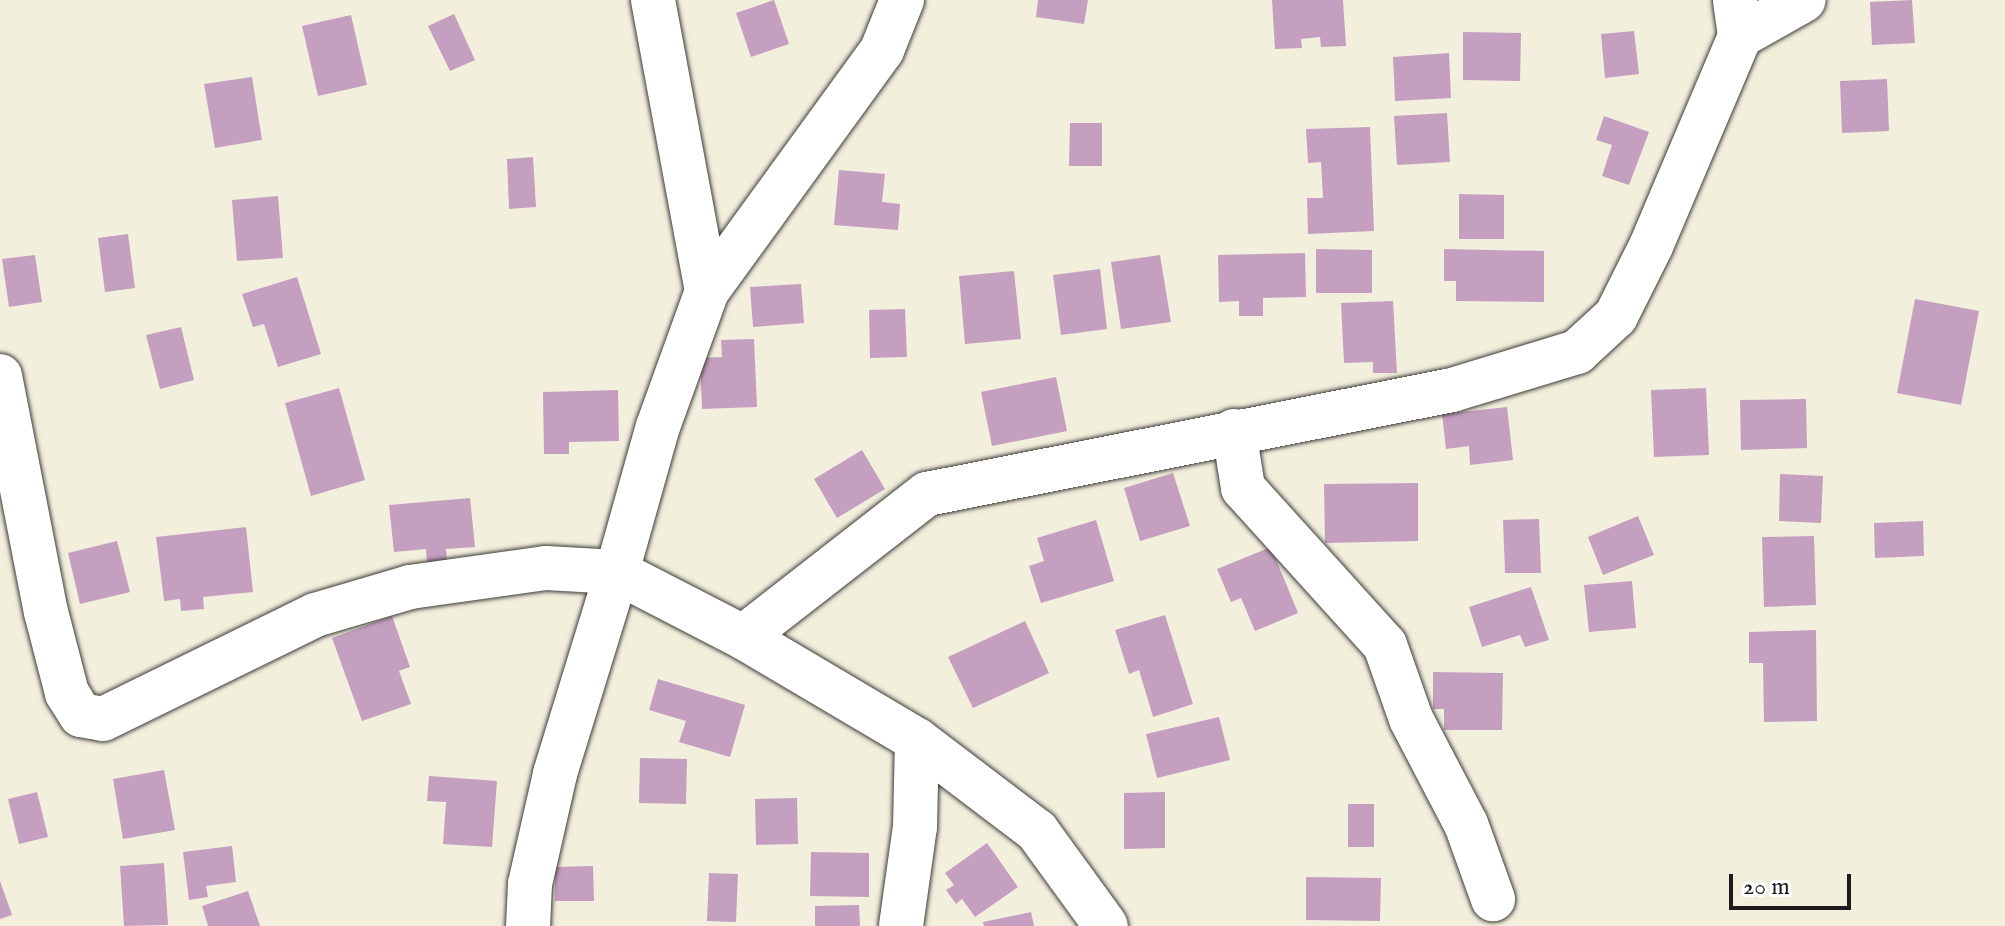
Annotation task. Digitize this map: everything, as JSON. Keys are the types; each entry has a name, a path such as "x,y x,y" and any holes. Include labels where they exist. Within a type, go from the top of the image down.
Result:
{"street":[{"path":"653,0 707,291"},
{"path":"528,926 530,884 555,774 658,426 707,291 882,50 902,0"},
{"path":"743,637 927,494 1452,390 1577,352 1616,316 1738,18 1804,0"},
{"path":"0,376 46,612 67,693 81,715 103,719 315,615 410,587 546,568 617,572 743,637 917,740 1037,831 1106,926"},
{"path":"1234,431 1243,488 1385,645 1411,719 1466,824 1493,899"},
{"path":"901,926 915,827 917,740"}],"building":[{"path":"774,0 789,44 751,57 736,13"},
{"path":"1038,0 1088,0 1084,24 1036,17"},
{"path":"1272,0 1343,0 1346,46 1321,47 1320,37 1301,39 1302,48 1275,49"},
{"path":"1912,0 1915,43 1872,45 1870,2"},
{"path":"454,14 475,60 450,71 428,26"},
{"path":"351,15 367,85 318,96 302,26"},
{"path":"1634,31 1639,74 1605,78 1601,34"},
{"path":"1463,32 1521,33 1520,81 1463,80"},
{"path":"1449,53 1451,98 1395,101 1393,57"},
{"path":"252,77 262,140 215,148 204,84"},
{"path":"1887,79 1889,131 1842,133 1840,81"},
{"path":"1447,113 1450,162 1397,165 1394,116"},
{"path":"1604,116 1649,132 1629,185 1602,176 1612,145 1596,140"},
{"path":"1070,123 1102,123 1102,166 1069,166"},
{"path":"1370,127 1374,231 1308,234 1307,198 1323,198 1321,162 1308,163 1306,129"},
{"path":"533,157 536,207 509,209 507,159"},
{"path":"839,170 885,174 882,202 900,204 898,230 834,225"},
{"path":"1459,194 1504,195 1504,239 1459,239"},
{"path":"278,196 283,258 237,261 232,200"},
{"path":"128,234 135,288 105,292 98,238"},
{"path":"1316,249 1372,250 1372,293 1316,293"},
{"path":"1444,249 1544,251 1544,302 1456,301 1456,281 1444,281"},
{"path":"1305,253 1306,297 1263,298 1263,316 1239,316 1239,301 1219,302 1218,255"},
{"path":"35,255 42,302 9,307 2,259"},
{"path":"1160,255 1171,322 1121,329 1111,262"},
{"path":"1100,269 1107,329 1061,335 1053,275"},
{"path":"1014,271 1021,339 965,344 959,276"},
{"path":"297,277 321,354 278,367 264,324 253,327 242,294"},
{"path":"801,284 804,323 753,327 750,287"},
{"path":"1915,299 1979,311 1961,405 1897,393"},
{"path":"1393,301 1397,373 1373,373 1373,362 1344,363 1341,303"},
{"path":"905,309 907,357 870,358 869,310"},
{"path":"181,327 194,380 160,389 146,335"},
{"path":"754,339 757,407 702,409 700,358 722,357 721,340"},
{"path":"1056,377 1067,431 992,446 981,392"},
{"path":"339,388 365,480 311,496 285,403"},
{"path":"1706,388 1709,455 1654,457 1651,390"},
{"path":"618,390 619,441 569,442 569,454 544,454 543,392"},
{"path":"1806,399 1807,448 1741,450 1740,400"},
{"path":"1507,407 1513,460 1470,465 1469,446 1446,449 1442,414"},
{"path":"862,450 885,489 837,518 814,479"},
{"path":"1173,473 1190,526 1140,541 1124,488"},
{"path":"1780,474 1823,476 1821,523 1779,521"},
{"path":"1418,483 1418,541 1325,543 1324,484"},
{"path":"470,498 475,547 446,549 447,562 427,564 426,549 394,552 389,505"},
{"path":"1638,516 1654,555 1603,575 1588,537"},
{"path":"1539,519 1541,573 1505,573 1503,520"},
{"path":"1096,520 1114,581 1041,603 1029,566 1044,561 1037,538"},
{"path":"1923,521 1924,556 1875,558 1874,523"},
{"path":"246,527 253,592 203,597 204,609 181,611 180,599 164,601 156,537"},
{"path":"1814,536 1816,605 1764,607 1762,537"},
{"path":"117,541 130,592 80,604 68,553"},
{"path":"1271,547 1298,613 1255,631 1241,598 1231,602 1217,569"},
{"path":"1632,581 1636,628 1589,632 1584,585"},
{"path":"1531,587 1549,640 1525,647 1520,635 1482,647 1469,607"},
{"path":"1165,615 1193,704 1153,717 1139,670 1129,674 1115,630"},
{"path":"392,616 410,667 399,671 411,704 362,721 332,638"},
{"path":"1025,621 1049,673 973,708 948,657"},
{"path":"1816,630 1817,721 1764,722 1763,663 1749,663 1749,632"},
{"path":"1433,672 1503,673 1502,730 1444,730 1444,709 1433,709"},
{"path":"658,679 745,705 730,757 679,742 686,721 649,710"},
{"path":"1219,717 1230,760 1157,778 1146,734"},
{"path":"640,758 687,759 686,804 639,803"},
{"path":"164,770 175,830 123,839 113,779"},
{"path":"429,776 497,781 492,847 443,844 446,802 427,801"},
{"path":"37,792 48,837 19,844 8,799"},
{"path":"1165,792 1165,848 1124,849 1124,793"},
{"path":"797,798 798,844 756,845 755,799"},
{"path":"1348,804 1374,804 1374,847 1348,847"},
{"path":"987,843 1018,887 975,917 962,899 956,904 946,890 954,885 945,873"},
{"path":"232,846 236,882 206,886 208,897 189,900 183,852"},
{"path":"811,852 869,853 869,897 810,896"},
{"path":"164,863 168,925 124,926 120,866"},
{"path":"593,866 594,901 555,901 555,867"},
{"path":"709,873 738,874 736,922 707,921"},
{"path":"1306,877 1381,878 1380,921 1306,920"},
{"path":"0,881 12,915 0,919"},
{"path":"248,891 260,926 208,926 202,906"},
{"path":"859,905 860,926 815,926 815,906"},
{"path":"1031,912 1034,926 984,926 983,922"}]}
